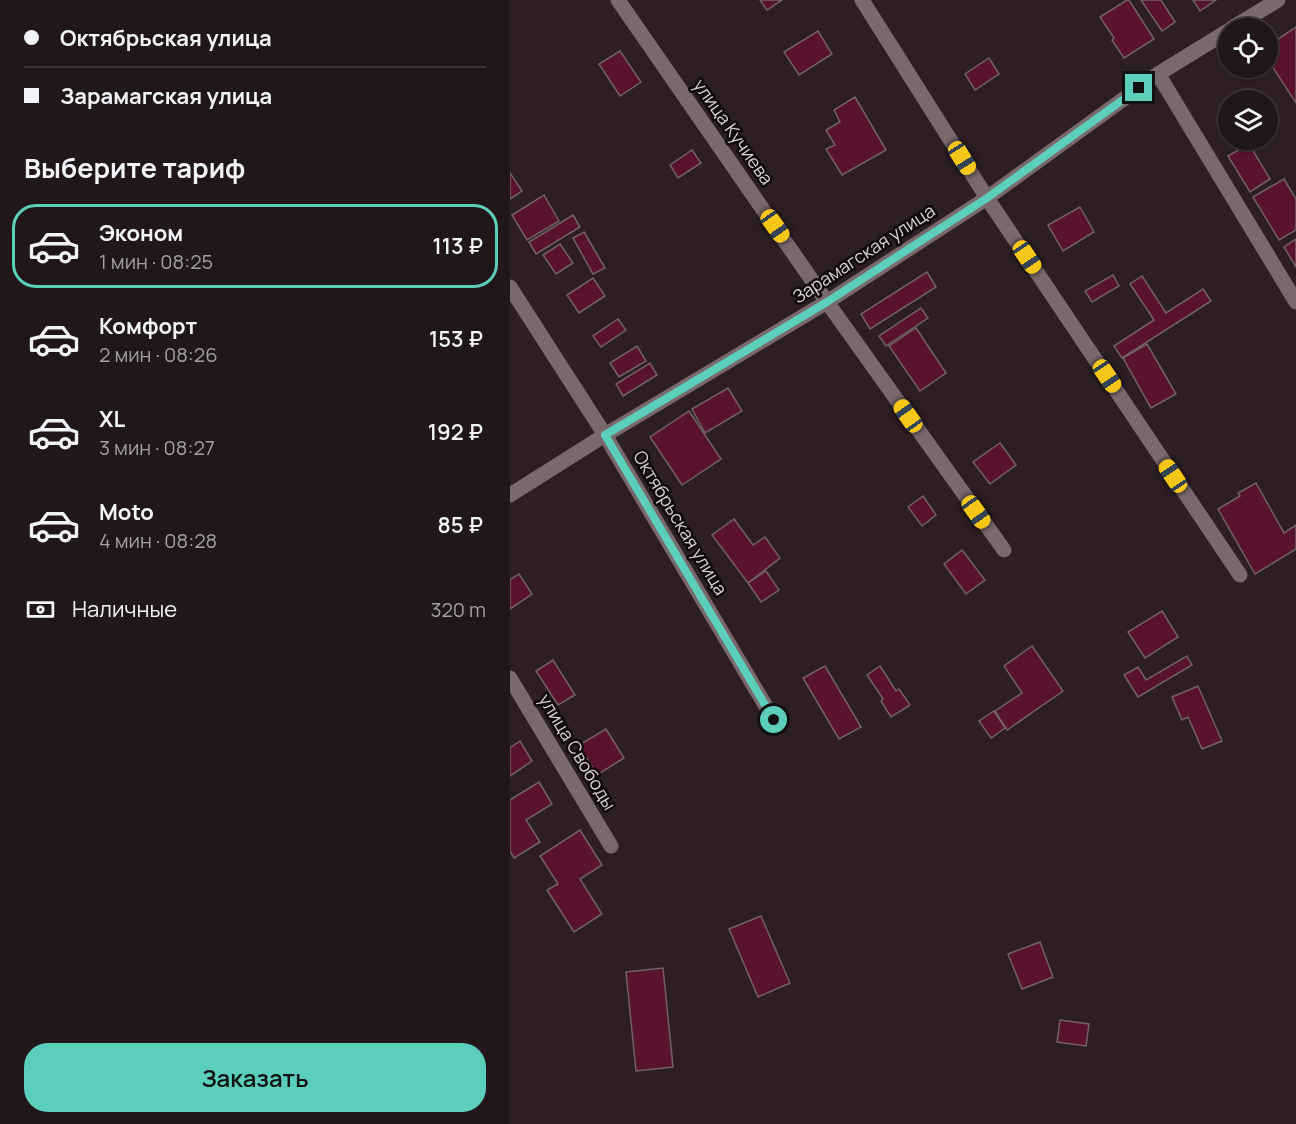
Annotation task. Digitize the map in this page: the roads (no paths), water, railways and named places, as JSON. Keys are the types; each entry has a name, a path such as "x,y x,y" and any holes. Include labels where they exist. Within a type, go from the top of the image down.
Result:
{"street":[{"name":"улица Кучиева","path":"618,0 827,302 1004,550"},
{"path":"862,0 987,198 1240,575"},
{"name":"Зарамагская улица","path":"1248,18 1278,0"},
{"name":"Зарамагская улица","path":"510,495 605,435 827,302 987,198 1158,74 1218,36"},
{"path":"1158,74 1296,302"},
{"name":"Октябрьская улица","path":"510,287 605,435 774,720"},
{"name":"улица Свободы","path":"510,678 611,846"}]}
